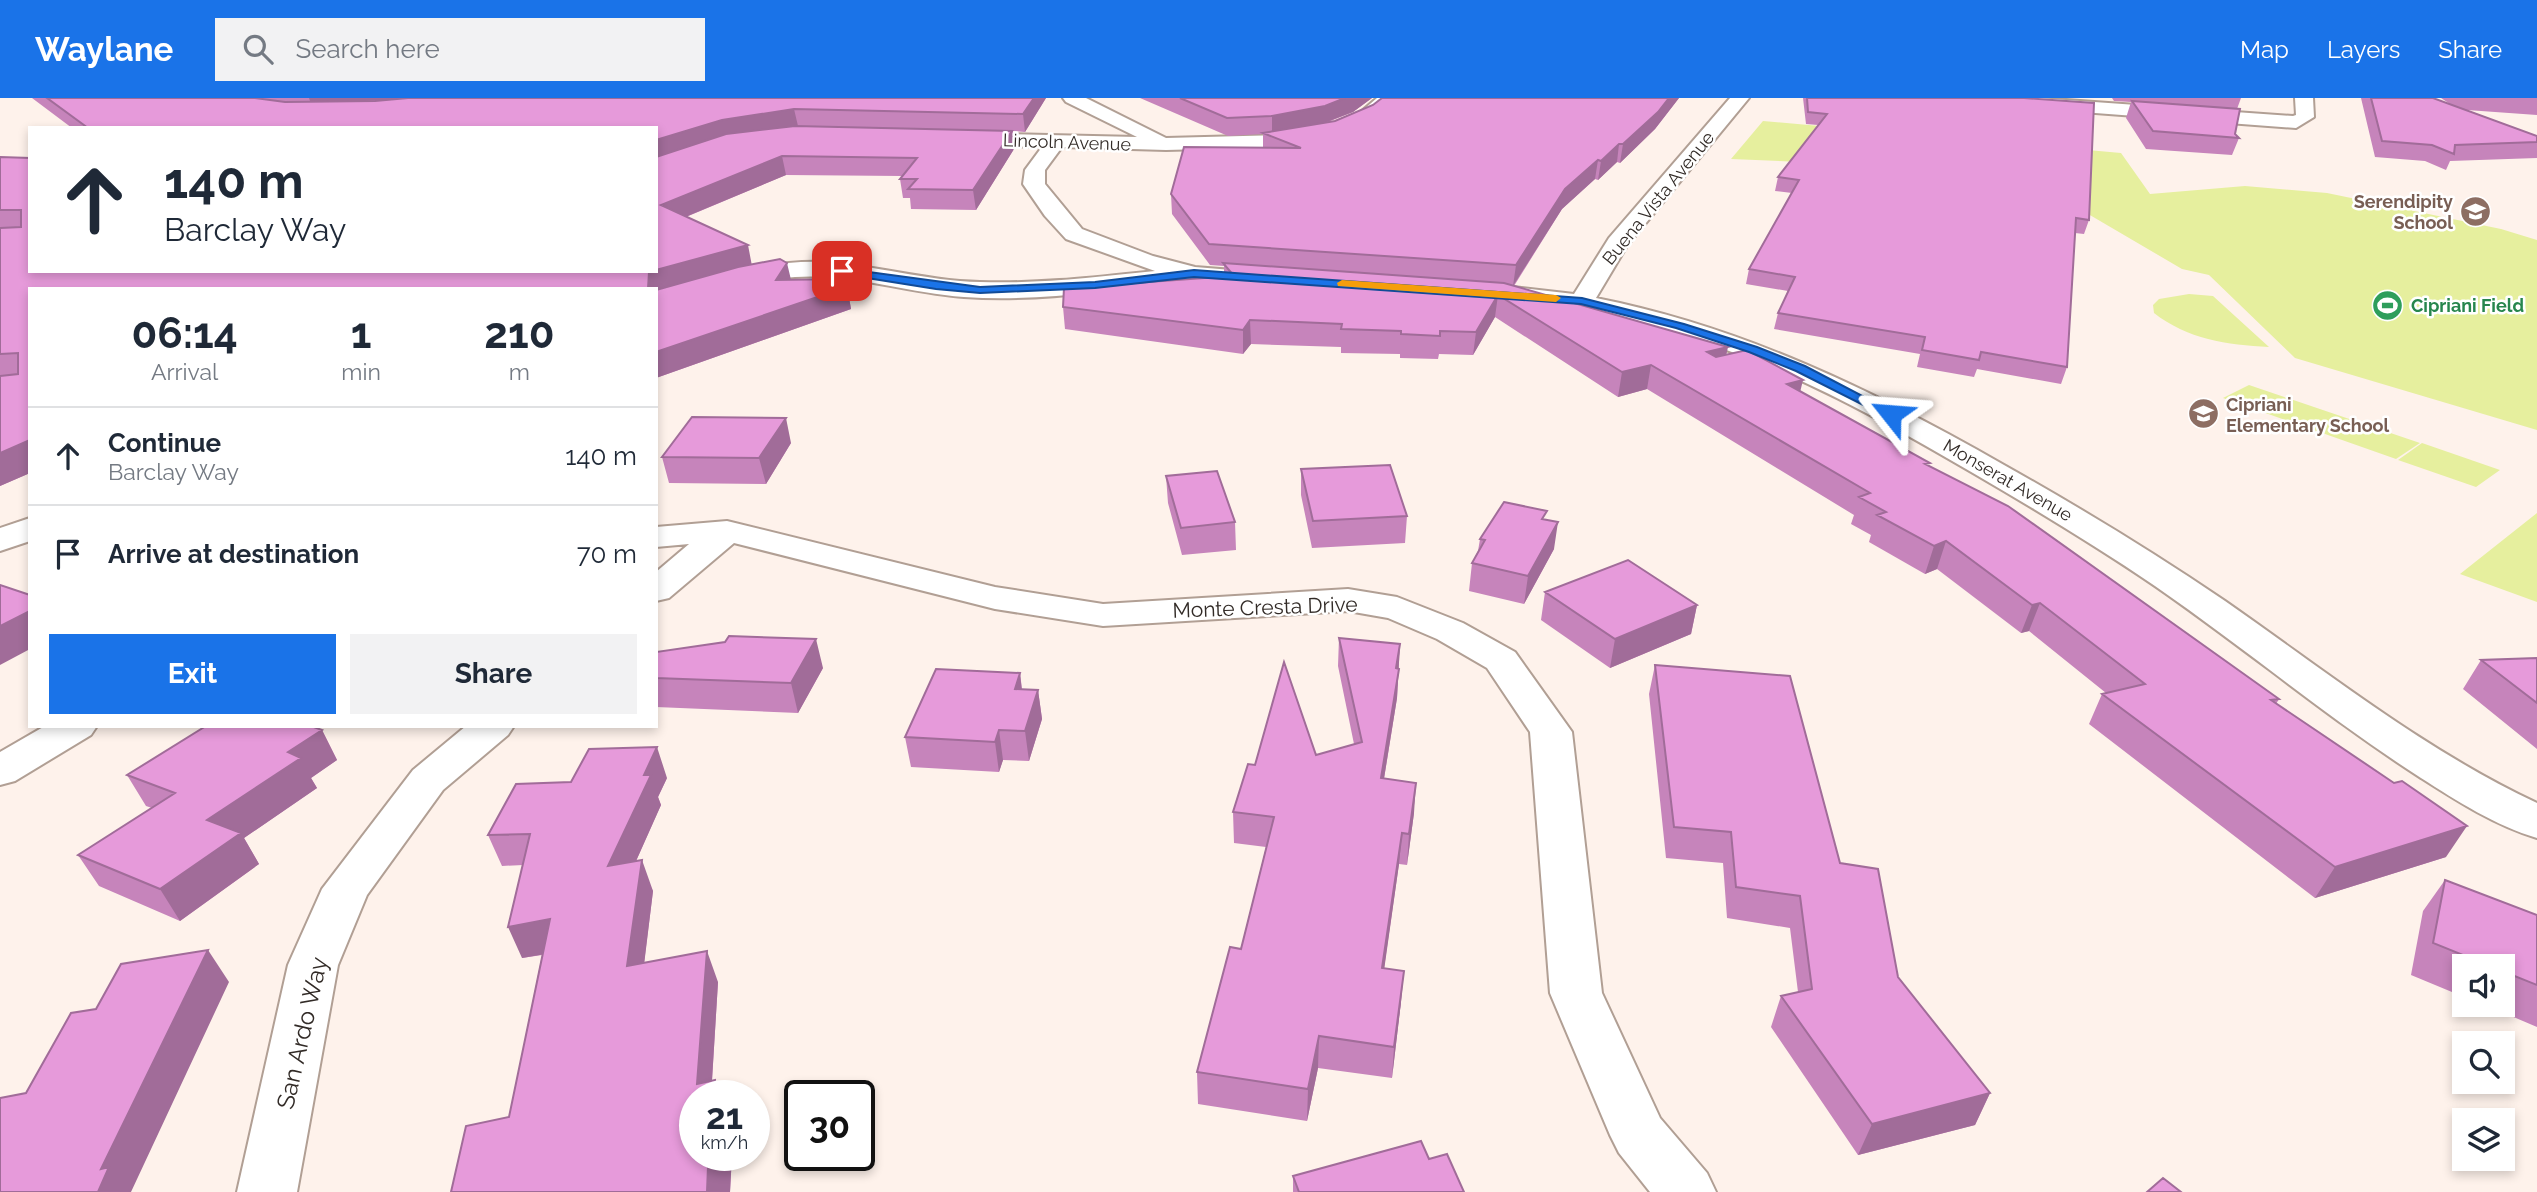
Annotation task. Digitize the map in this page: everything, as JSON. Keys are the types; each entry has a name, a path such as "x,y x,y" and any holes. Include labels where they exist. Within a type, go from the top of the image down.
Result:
{"street":[{"path":"1072,98 1166,144"},
{"name":"Lincoln Avenue","path":"947,139 1166,144 1277,141 1329,131 1363,120 1388,98"},
{"name":"Buena Vista Avenue","path":"1582,301 1617,243 1740,98"},
{"path":"1963,98 2270,122 2296,122 2305,117 2304,98"},
{"path":"1056,142 1035,170 1034,184 1052,211 1074,234 1145,261 1194,274"},
{"path":"658,303 761,273 803,269 842,271 980,290 1095,285 1194,274 1302,281"},
{"name":"Monserat Avenue","path":"1476,292 1582,301 1680,326 1753,349 1824,380 1953,448 2145,562 2421,759 2508,809 2537,822"},
{"path":"0,541 28,529"},
{"path":"658,588 727,531"},
{"name":"Monte Cresta Drive","path":"658,537 727,531 995,598 1103,615 1349,600 1397,608 1450,631 1501,660 1551,732 1576,993 1639,1135 1686,1192"},
{"path":"0,771 73,728"},
{"name":"San Ardo Way","path":"267,1192 313,965 346,889 428,780 491,728"}],"green space":[{"path":"1763,121 2121,153 2150,194 2245,186 2327,193 2501,229 2537,240 2537,430 2295,358 2209,275 2182,269 2083,211 1801,162 1731,159"},
{"path":"2189,294 2213,296 2269,347 2194,335 2154,313 2153,305 2159,299"},
{"path":"2249,385 2420,443 2396,459 2223,398"},
{"path":"2422,443 2500,470 2476,487 2398,460"},
{"path":"2537,513 2537,602 2460,574"}],"building":[{"path":"47,98 255,98 285,102 408,98 1034,98 1023,114 794,109 722,120 658,139 658,126 85,126"},
{"path":"1180,98 1345,98 1325,106 1272,116 1227,118"},
{"path":"1382,98 1669,98 1658,112 1623,144 1619,144 1601,161 1598,160 1565,189 1516,265 1209,244 1171,194 1184,147 1301,148 1263,133 1335,121 1373,105"},
{"path":"1807,98 2024,98 2094,103 2089,220 2076,218 2067,367 1981,352 1979,360 1922,350 1925,337 1778,313 1795,277 1749,269 1799,180 1778,177 1827,114 1808,112"},
{"path":"2371,98 2433,98 2537,136 2537,142 2455,145 2454,154 2432,145 2382,141"},
{"path":"2132,101 2240,109 2235,134 2239,138 2153,131"},
{"path":"795,126 1012,131 973,190 908,189 917,179 900,179 917,158 782,156 661,205 748,245 658,269 658,156 726,134"},
{"path":"0,157 28,158 28,273 649,273 648,287 28,287 28,441 0,453 0,376 18,374 18,353 0,354 0,228 21,227 21,210 0,210"},
{"path":"780,259 787,263 776,280 846,279 847,287 658,351 658,289 738,267"},
{"path":"1223,263 1504,283 1728,347 1707,352 1716,357 1747,350 1803,380 1787,384 1930,463 1925,464 2008,506 2279,699 2271,700 2394,783 2402,781 2467,826 2335,867 2102,694 2145,684 2040,603 2032,605 1946,541 1934,546 1877,515 1886,512 1859,497 1870,493 1651,365 1622,372 1498,295 1476,332 1440,331 1440,336 1401,334 1401,331 1341,329 1342,324 1250,320 1243,330 1063,307 1064,288 1234,276"},
{"path":"692,417 786,418 759,458 662,457"},
{"path":"1390,465 1407,516 1313,521 1301,469"},
{"path":"1217,471 1235,522 1181,528 1166,476"},
{"path":"1504,502 1547,511 1542,519 1558,522 1528,576 1472,563 1485,540 1480,539"},
{"path":"1628,560 1697,605 1615,639 1545,592"},
{"path":"0,585 28,594 28,612 0,626"},
{"path":"729,636 816,639 791,683 658,678 658,652 725,642"},
{"path":"1339,638 1400,644 1396,668 1399,669 1381,778 1416,783 1409,834 1402,833 1382,968 1404,971 1394,1047 1319,1036 1308,1089 1197,1072 1230,947 1241,949 1274,817 1233,812 1248,764 1255,765 1284,662 1316,755 1362,742"},
{"path":"2537,658 2537,703 2481,660"},
{"path":"1655,665 1790,676 1840,863 1878,869 1898,977 1990,1093 1872,1124 1781,996 1812,989 1800,896 1736,887 1731,832 1674,827"},
{"path":"936,669 1020,673 1015,689 1038,690 1025,731 999,730 995,742 905,737"},
{"path":"203,728 322,730 288,752 301,758 207,820 241,833 160,889 78,855 175,793 127,775"},
{"path":"657,747 644,775 651,775 608,866 642,860 627,966 707,951 697,1080 679,1080 679,1171 708,1171 707,1192 451,1192 466,1126 509,1117 550,919 508,927 530,834 488,835 516,784 571,782 589,749"},
{"path":"2445,880 2537,915 2537,985 2515,976 2515,954 2460,954 2433,943"},
{"path":"208,950 101,1169 109,1167 98,1192 0,1192 0,1098 26,1093 71,1013 96,1009 121,964"},
{"path":"1421,1141 1429,1159 1447,1154 1464,1192 1299,1192 1293,1176"},
{"path":"2163,1178 2181,1192 2147,1192"}],"slow traffic":[{"path":"1342,283 1556,298"}],"place":[{"name":"Serendipity School","path":"2476,211"},
{"name":"Cipriani Field","path":"2388,305"},
{"name":"Cipriani Elementary School","path":"2203,414"}],"route":[{"path":"842,271 980,290 1095,285 1194,274 1582,301 1680,326 1753,349 1891,414"}]}
